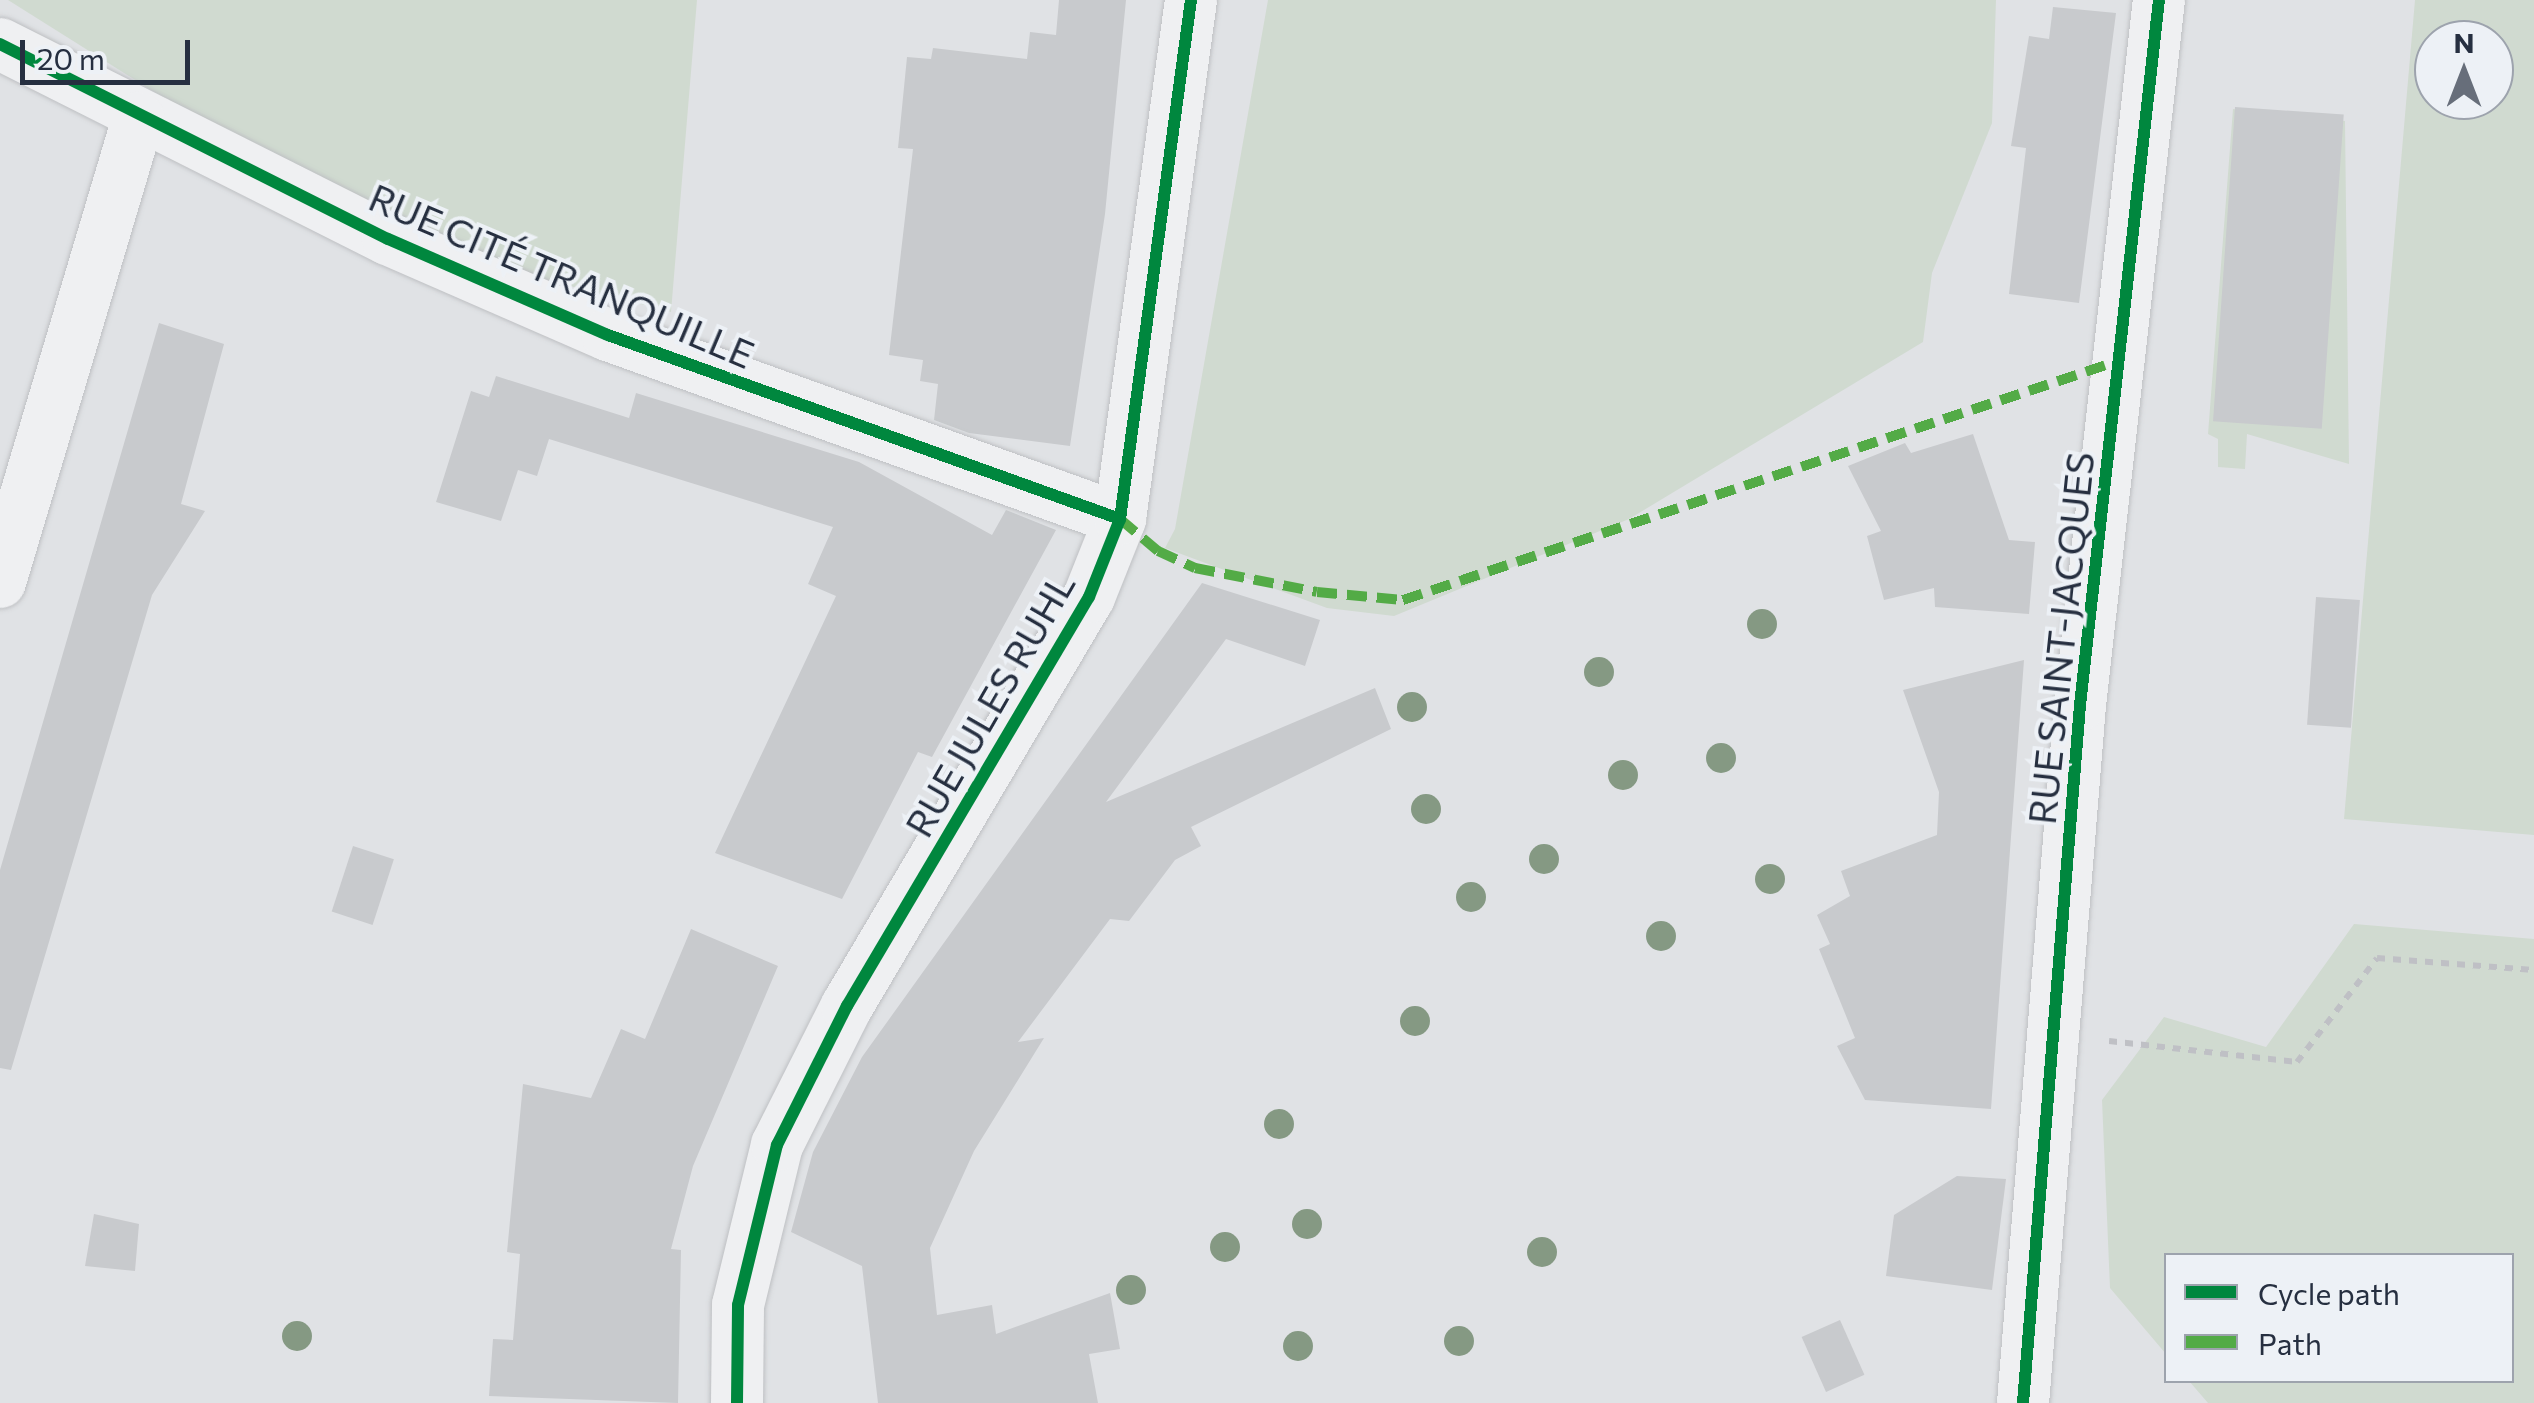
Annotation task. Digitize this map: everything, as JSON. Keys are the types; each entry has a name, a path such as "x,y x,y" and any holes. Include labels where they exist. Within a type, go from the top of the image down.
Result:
{"street":[{"name":"RUE JULES RUHL","path":"737,1403 738,1304 777,1145 847,1006 1090,597 1120,520 1191,0"},
{"name":"RUE SAINT-JACQUES","path":"2023,1403 2080,705 2159,0"},
{"name":"RUE CITÉ TRANQUILLE","path":"0,44 138,118 608,335 1120,520"},
{"path":"0,582 138,118"}],"path":[{"path":"2140,1049 2297,1062 2377,958 2534,970"}],"shaded area":[{"path":"8,0 697,0 671,312 388,239"},
{"path":"1268,0 1996,0 1992,123 1932,273 1923,342 1629,519 1394,616 1327,608 1165,548 1175,529"},
{"path":"2415,0 2534,0 2534,835 2344,819"},
{"path":"2233,109 2345,121 2349,464 2247,434 2245,469 2218,467 2218,439 2208,434"},
{"path":"2354,924 2534,939 2534,1403 2208,1403 2191,1383 2514,1383 2514,1253 2164,1253 2164,1352 2110,1288 2102,1100 2164,1017 2266,1047"}],"building":[{"path":"1059,0 1126,0 1105,214 1070,446 969,433 934,420 938,384 920,381 923,360 889,355 913,149 898,148 907,57 931,59 933,48 1027,59 1030,32 1056,35"},
{"path":"2053,7 2116,13 2079,303 2009,294 2026,148 2011,146 2029,36 2049,39"},
{"path":"2235,107 2344,115 2322,429 2213,421"},
{"path":"159,323 224,344 181,504 205,511 152,595 11,1070 0,1068 0,870"},
{"path":"496,376 629,418 636,393 859,462 992,535 1006,510 1056,530 932,757 918,752 842,899 715,853 836,596 808,584 833,527 549,439 537,476 518,470 501,521 436,502 471,391 489,397"},
{"path":"1973,434 2009,540 2035,542 2029,614 1935,607 1934,588 1884,600 1867,536 1881,531 1848,466 1905,443 1911,453"},
{"path":"1202,583 1320,620 1305,666 1226,639 1106,802 1375,688 1391,729 1191,827 1201,846 1175,860 1129,921 1110,919 1018,1042 1044,1038 974,1151 930,1248 937,1315 992,1305 996,1334 1110,1293 1120,1349 1089,1354 1098,1403 878,1403 862,1266 791,1232 813,1152 862,1057"},
{"path":"2316,597 2360,600 2351,728 2307,725"},
{"path":"2024,660 1991,1109 1865,1100 1837,1046 1855,1038 1819,949 1830,944 1817,915 1850,896 1841,871 1937,835 1939,792 1903,690"},
{"path":"353,846 394,859 373,925 332,912"},
{"path":"691,929 778,966 693,1166 671,1249 681,1250 678,1403 489,1396 493,1339 513,1340 520,1254 507,1252 523,1084 591,1098 621,1029 645,1039"},
{"path":"1957,1176 2006,1179 1992,1290 1886,1276 1894,1215"},
{"path":"94,1214 139,1224 135,1271 85,1266"},
{"path":"1840,1320 1864,1375 1826,1392 1802,1337"}],"marked path":[{"path":"1120,519 1158,551 1195,568 1317,592 1403,600 2118,361"}],"cycle path":[{"path":"737,1403 738,1305 777,1145 847,1006 1089,597 1120,519 1191,0"},
{"path":"2023,1403 2080,705 2159,0"},
{"path":"0,44 388,239 608,335 1120,519"}]}
